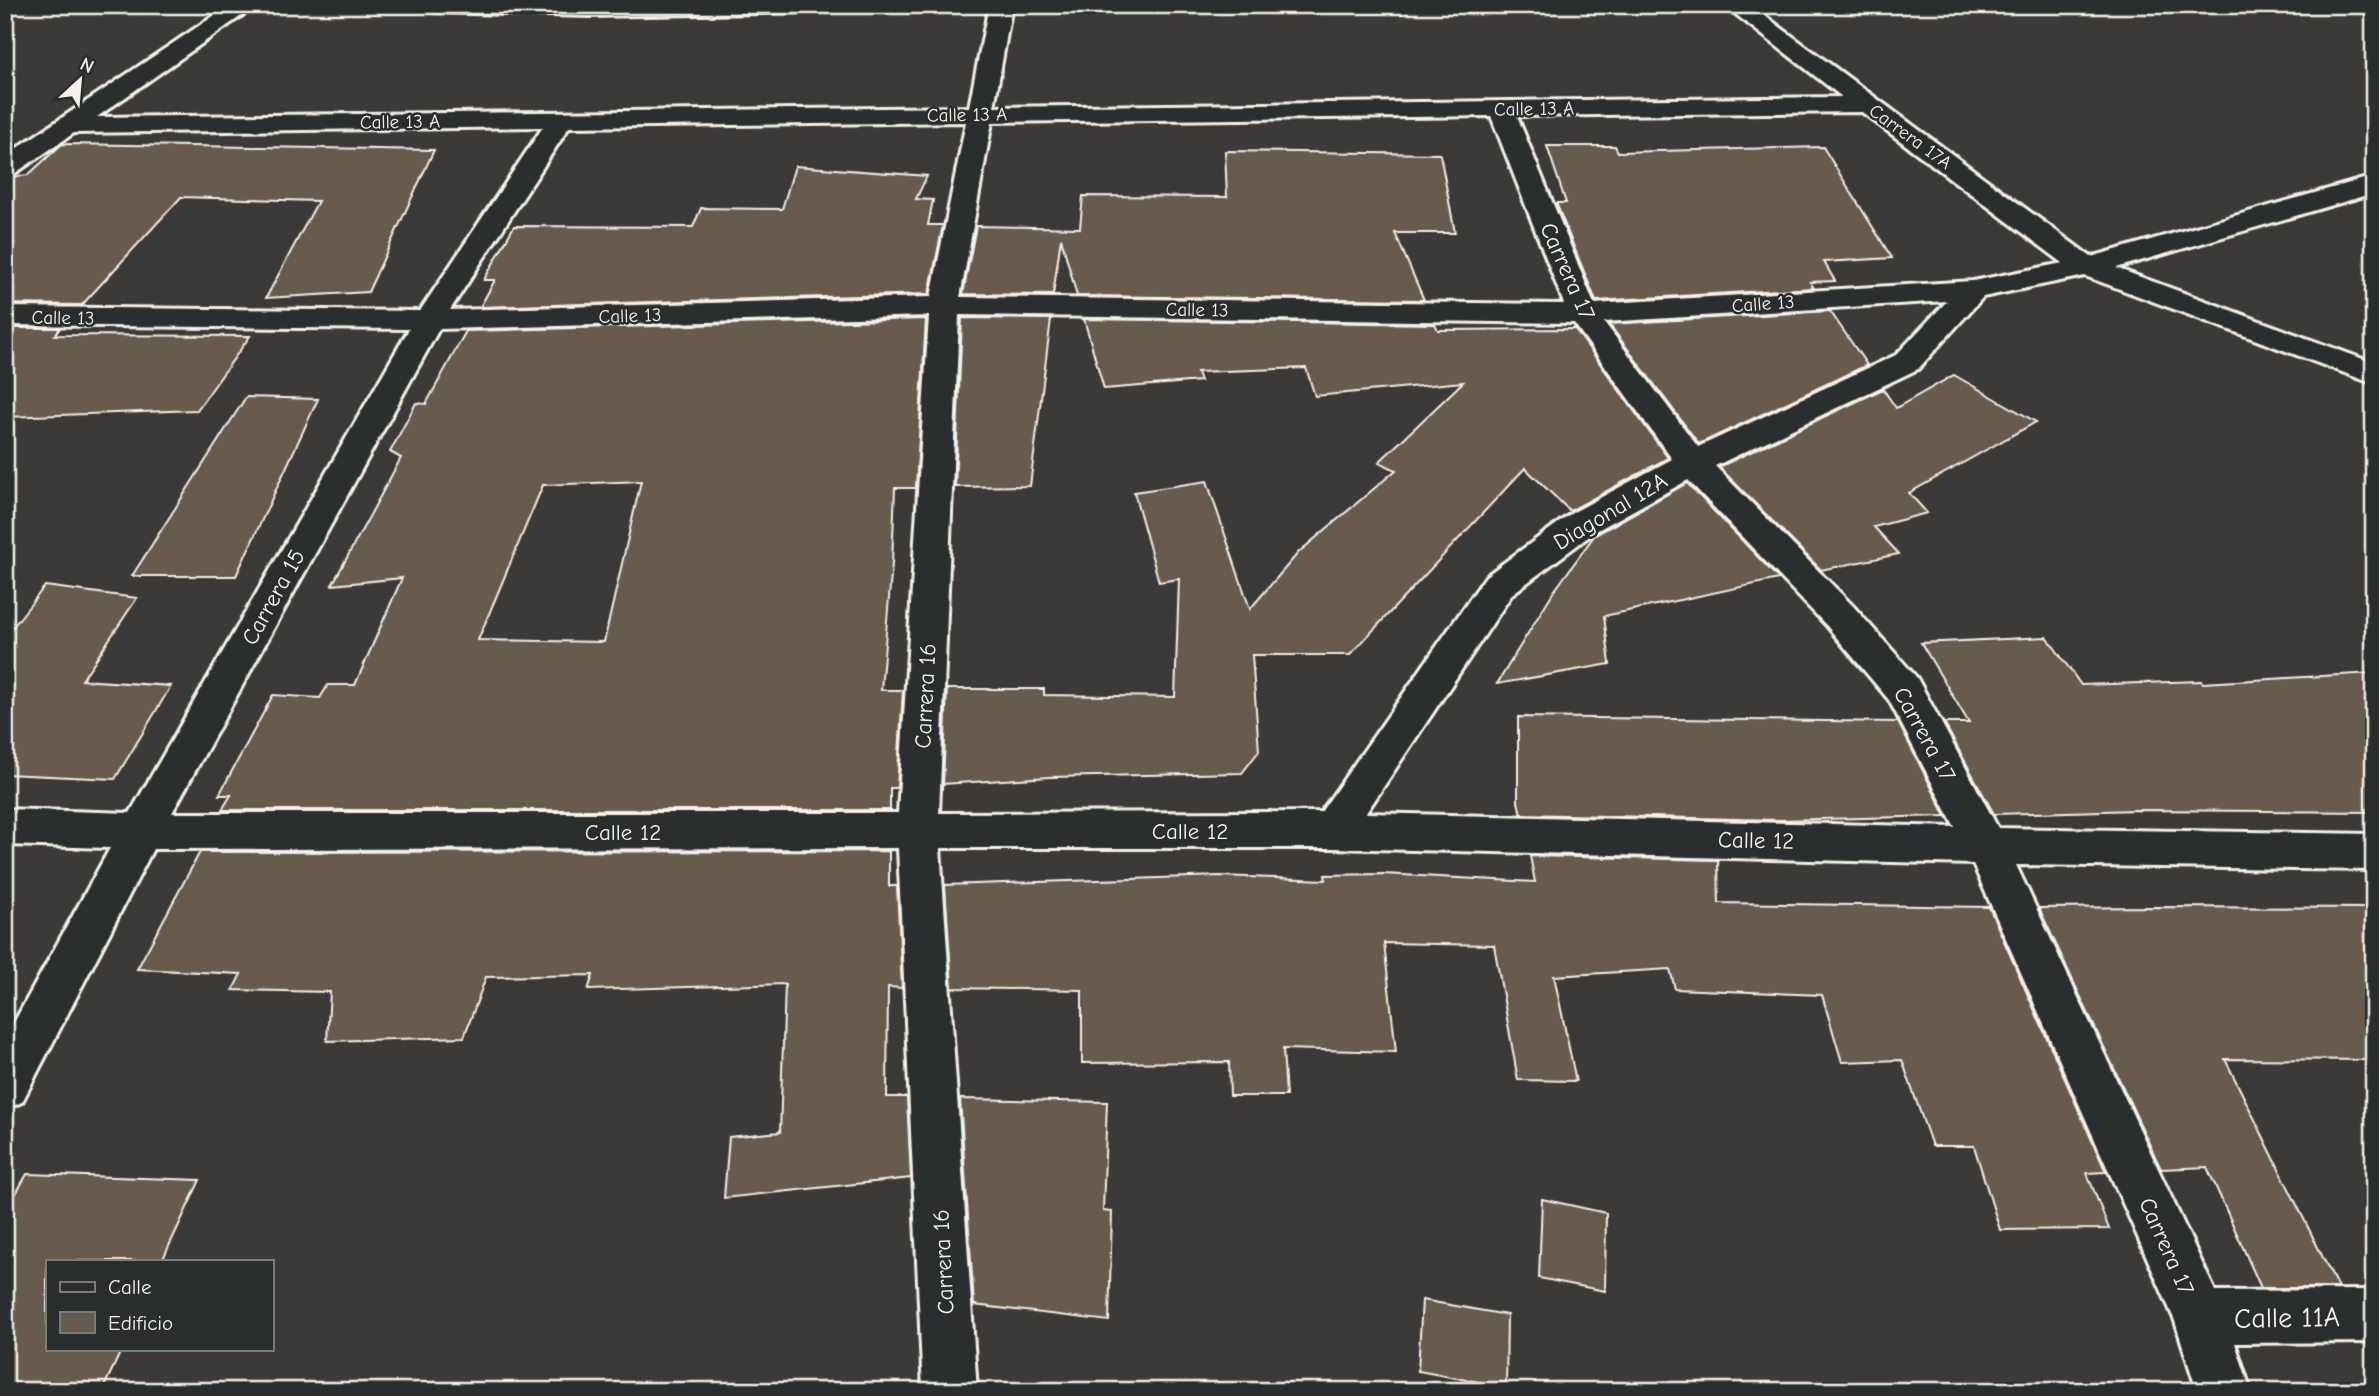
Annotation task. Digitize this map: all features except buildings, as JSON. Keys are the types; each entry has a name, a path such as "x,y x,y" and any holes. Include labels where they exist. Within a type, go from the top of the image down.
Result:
{"street":[{"path":"5,168 246,5"},
{"path":"435,5 590,9 812,5"},
{"name":"Carrera 16","path":"950,1391 918,832 944,306 1001,5"},
{"name":"Carrera 17A","path":"1735,5 2087,267 2374,374"},
{"name":"Calle 13 A","path":"67,125 1866,104"},
{"name":"Carrera 17","path":"1501,108 1583,314 1692,463 1840,615 1903,689 1986,846 2200,1317 2224,1391"},
{"name":"Carrera 15","path":"5,1086 141,831 429,320 561,119"},
{"name":"Calle 13","path":"5,316 429,320 944,306 1583,314 1973,290 2087,267 2374,184"},
{"name":"Diagonal 12A","path":"1332,830 1499,585 1584,522 1692,463 1907,362 1973,290"},
{"name":"Calle 12","path":"5,827 141,831 1332,830 1986,846 2374,852"},
{"name":"Calle 11A","path":"2200,1317 2374,1316"}]}
